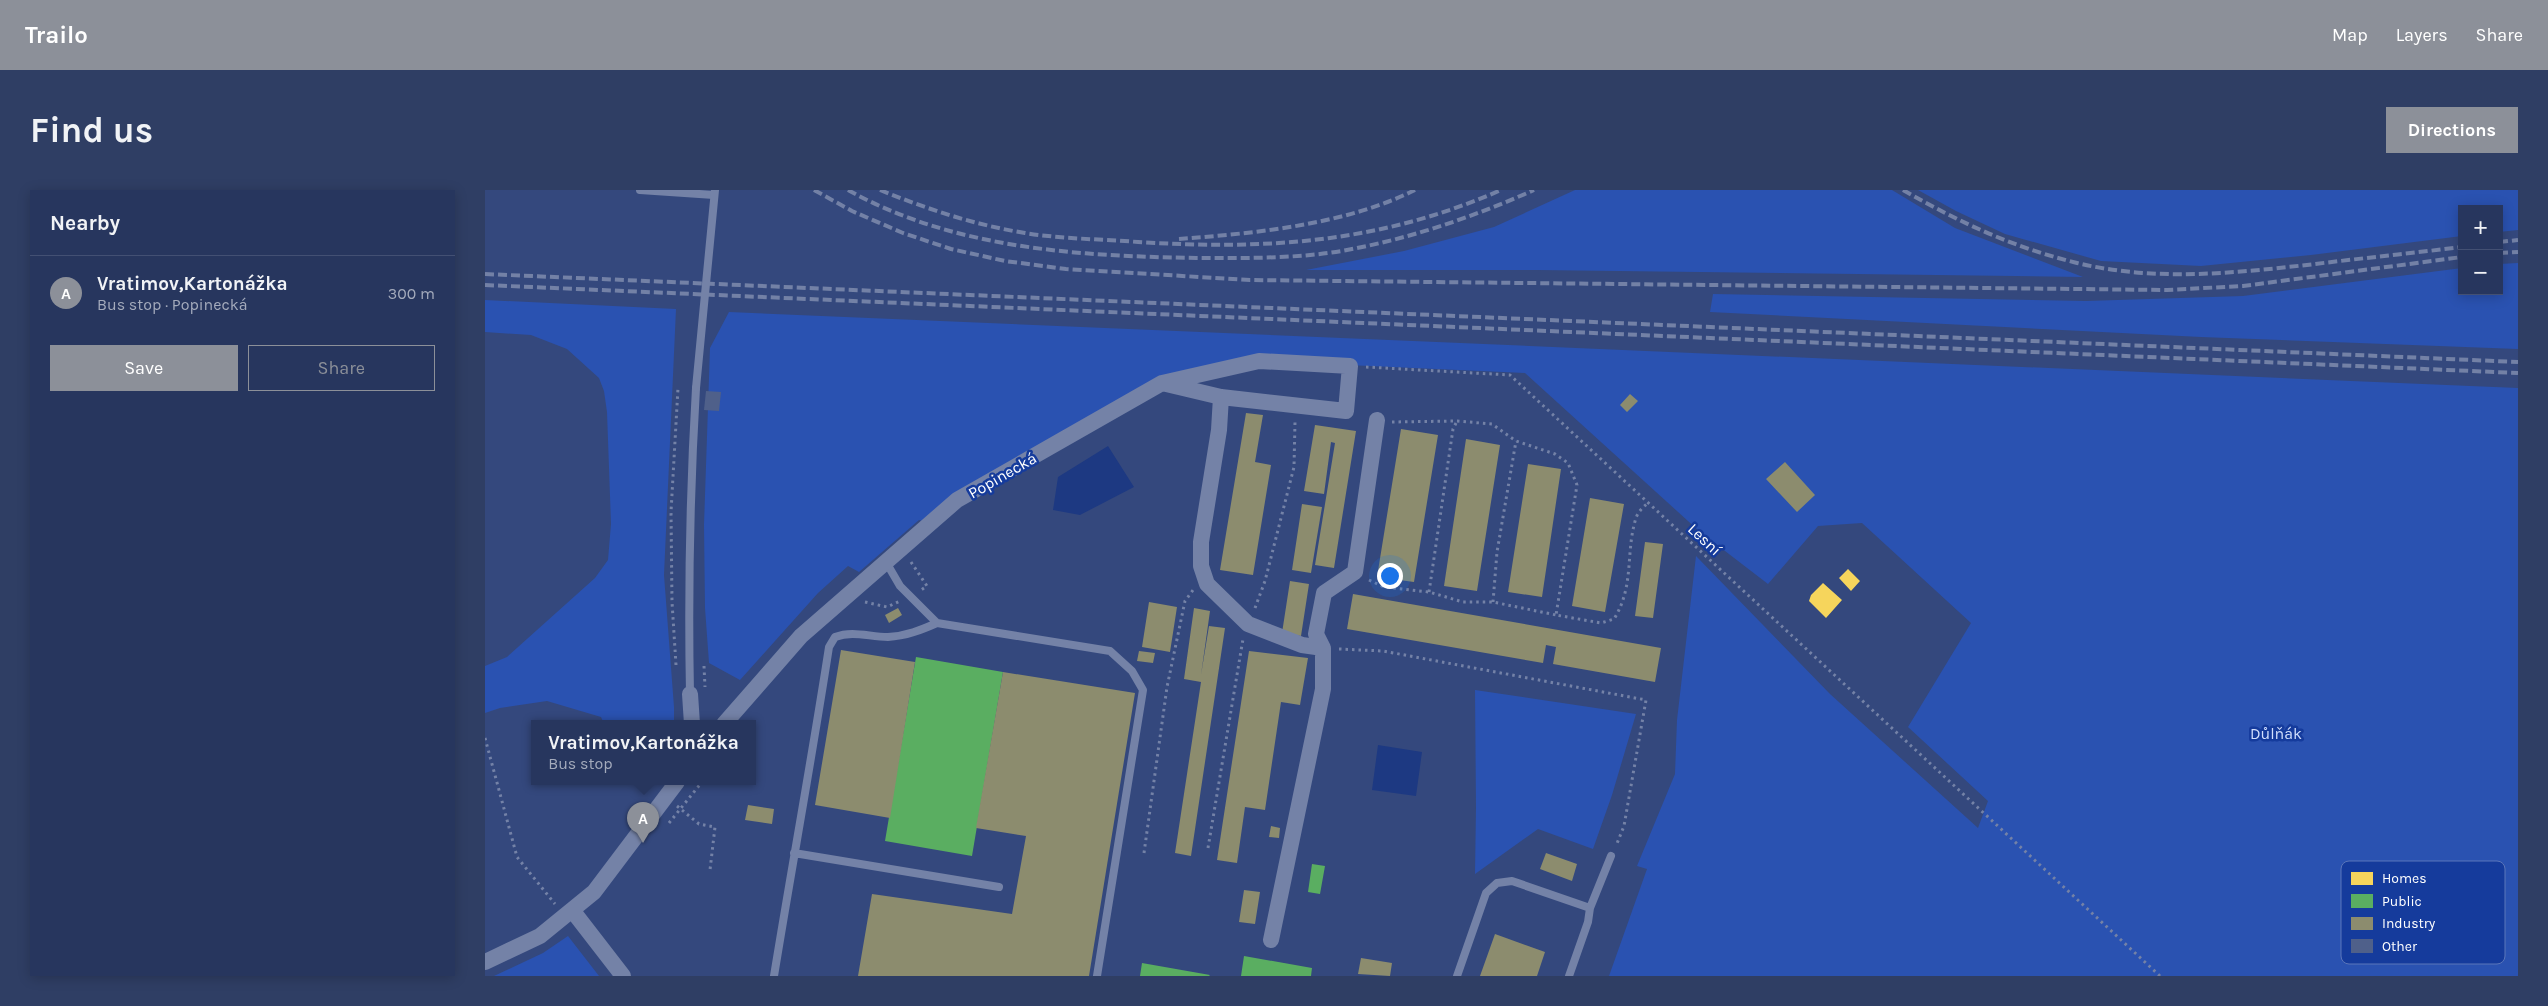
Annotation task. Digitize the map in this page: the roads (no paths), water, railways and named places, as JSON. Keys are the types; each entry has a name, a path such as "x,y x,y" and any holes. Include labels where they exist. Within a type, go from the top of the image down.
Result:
{"street":[{"name":"Popinecká","path":"728,720 801,636 957,500 1162,384 1259,361 1350,366 1346,412 1221,397"},
{"path":"1162,384 1221,397 1219,430 1201,542 1201,566 1207,584 1248,624 1302,645 1323,648"},
{"path":"1271,940 1323,689 1323,648 1316,634 1324,594 1355,572 1377,420"},
{"path":"691,694 692,720"},
{"path":"485,962 540,936 594,892 675,785"},
{"path":"569,913 623,976"}],"lane":[{"path":"640,190 714,193 690,488 688,590 691,694"},
{"path":"886,562 900,586 937,623"},
{"path":"774,976 794,853 805,805 829,647 835,637 848,632 887,637 911,634 937,623 1110,651 1132,671 1143,690 1097,976"},
{"path":"794,853 999,887"},
{"path":"1569,976 1588,922 1590,908 1611,856"},
{"path":"1457,976 1486,894 1497,883 1512,880 1590,908"}],"railway":[{"path":"814,190 852,211 903,233 951,249 1005,261 1066,269 1250,280 2167,290 2243,286 2458,258"},
{"path":"848,190 889,210 930,225 974,237 1017,245 1107,255 1215,258 1310,255 1371,245 1442,226 1534,190"},
{"path":"880,190 951,216 1025,233 1067,238 1233,245 1323,239 1367,232 1412,222 1456,208 1501,190"},
{"path":"1179,239 1239,234 1330,219 1359,212 1415,190"},
{"path":"1903,190 1966,223 2009,242 2053,257 2107,269 2166,274 2226,273 2458,247"},
{"path":"2503,242 2518,240"},
{"path":"2503,253 2518,252"},
{"path":"485,274 2518,362"},
{"path":"485,285 2518,373"}],"place":[{"name":"Vratimov,Kartonážka","path":"643,843"}],"park label":[{"name":"Důlňák","path":"2276,733"}]}
